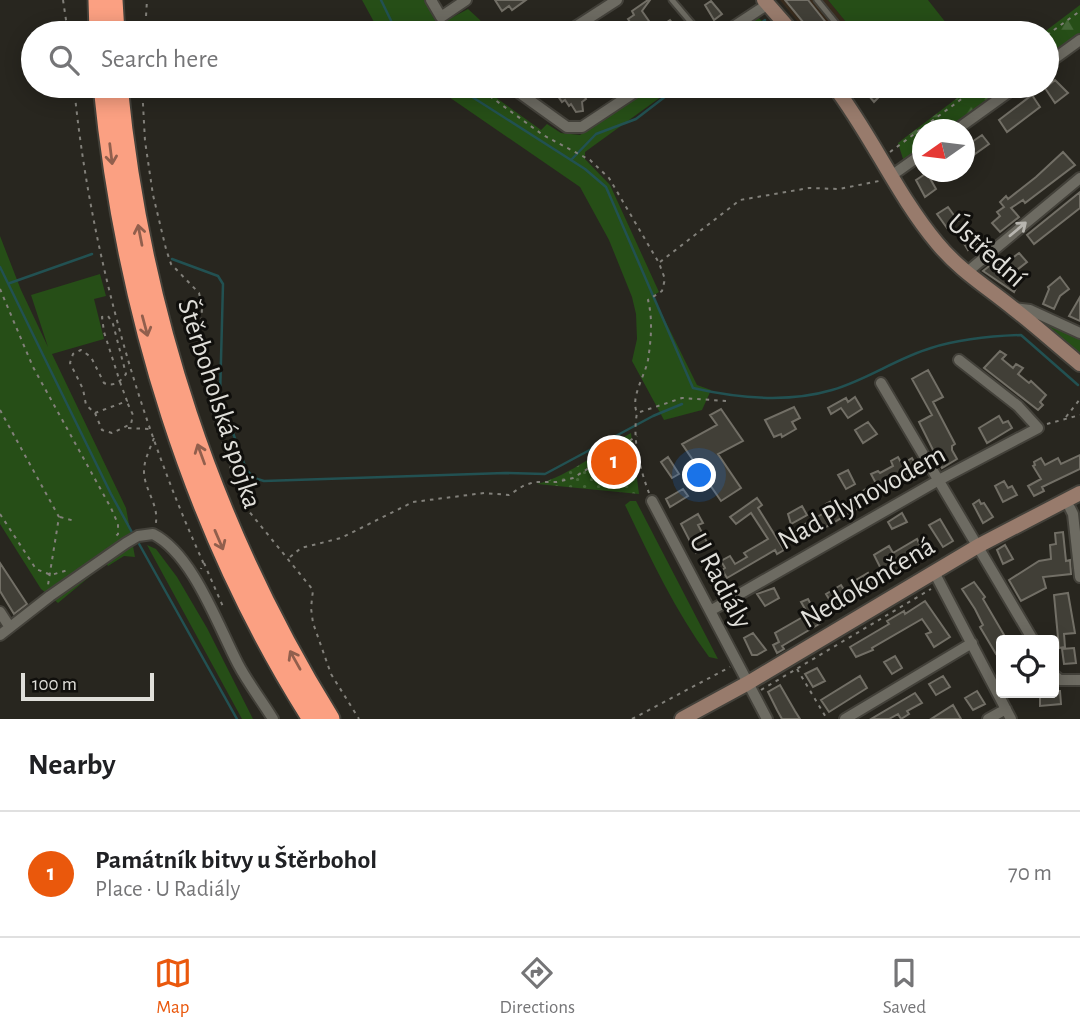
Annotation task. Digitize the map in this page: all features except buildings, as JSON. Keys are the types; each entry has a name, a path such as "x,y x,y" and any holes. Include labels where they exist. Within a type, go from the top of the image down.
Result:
{"highway":[{"path":"98,0 99,21"},
{"path":"113,0 114,21"},
{"name":"Štěrboholská spojka","path":"104,98 124,235 145,328 171,415 223,550 264,635 312,719"},
{"name":"Štěrboholská spojka","path":"119,98 143,250 164,340 188,417 225,514 257,586 283,639 330,719"}],"street":[{"path":"431,0 441,17 466,0"},
{"path":"585,21 617,0"},
{"path":"740,21 766,2 783,21"},
{"path":"1059,55 1080,40"},
{"path":"527,98 567,127 582,127 627,98"},
{"name":"Ústřední","path":"843,98 912,212 939,246 966,273 1014,308 1080,364"},
{"path":"971,119 1000,98"},
{"path":"891,176 912,161"},
{"path":"966,273 1080,178"},
{"path":"1014,308 1030,310 1080,333"},
{"path":"959,360 1018,406 1038,428"},
{"path":"881,383 1030,635"},
{"name":"Nad Plynovodem","path":"710,611 939,480 1038,428"},
{"name":"Nedokončená","path":"682,719 748,683 978,546 1080,493"},
{"name":"U Radiály","path":"652,501 767,719"},
{"path":"1070,508 1073,514 1080,577"},
{"path":"0,635 42,602 136,538 153,534 175,553 197,580 240,668 273,719"},
{"path":"934,572 1008,714 988,719"},
{"path":"0,612 9,626"},
{"path":"845,719 972,643"},
{"path":"1059,679 1080,680"}],"lane":[{"path":"672,0 690,21"},
{"path":"817,0 834,21"}],"path":[{"path":"63,0 66,21"},
{"path":"146,21 147,0"},
{"path":"1059,26 1080,10"},
{"path":"76,98 92,211 129,359 179,510 203,562 197,580"},
{"path":"143,98 153,195 166,249 171,264 199,293 202,306 200,365 212,413 243,504 313,590 313,623 331,674 359,719"},
{"path":"492,98 543,135 590,160 609,178 659,263 665,279 662,291 650,298 652,317 649,350 635,409 638,413 636,422 639,467 652,501"},
{"path":"881,159 963,98"},
{"path":"659,263 740,200 809,188 839,189 868,184"},
{"path":"0,289 33,367 118,524 118,534 110,542"},
{"path":"126,428 133,420 120,382 104,332 102,317 108,316 113,324 126,374 120,382 109,385 104,383 87,353 81,350 74,354 70,363 83,389 86,405 95,413 106,433 126,428 151,429"},
{"path":"125,368 129,359"},
{"path":"638,413 682,398 726,401"},
{"path":"1064,419 1080,398"},
{"path":"95,413 127,401"},
{"path":"0,410 59,517 51,575 42,602"},
{"path":"1038,428 1080,415"},
{"path":"604,465 637,436"},
{"path":"153,534 157,521 156,510 144,474 144,465 154,438"},
{"path":"613,455 620,469"},
{"path":"289,558 301,548 341,538 413,502 484,493 509,495 534,482 573,478 597,463 620,469 639,467"},
{"path":"0,514 36,569 51,575 69,570"},
{"path":"59,517 75,522"},
{"path":"632,719 737,663"},
{"path":"797,668 827,719"}],"shaded area":[{"path":"780,0 828,0 845,21 797,21"}],"green space":[{"path":"362,0 424,0 436,21 373,21"},
{"path":"828,0 928,0 945,21 845,21"},
{"path":"1080,5 1080,33 1059,48 1059,21"},
{"path":"468,9 481,21 446,21"},
{"path":"450,98 497,98 541,130 547,124 561,133 580,135 636,98 659,98 585,152 585,159 610,185 659,292 653,296 697,385 711,390 702,410 664,420 632,361 637,339 632,297 609,240 580,187"},
{"path":"957,98 991,98 962,119 930,119"},
{"path":"912,132 912,156 904,162 898,143"},
{"path":"0,236 21,290 48,347 31,295 100,274 106,296 94,299 104,339 52,354 126,508 135,557 124,556 108,566 106,563 58,603 41,589 0,524"},
{"path":"1027,314 1080,337 1080,358"},
{"path":"631,433 639,494 537,484 574,468"},
{"path":"636,501 718,659 709,657 674,602 625,505"},
{"path":"147,545 156,549 177,577 207,628 253,719 242,719"}],"waterway":[{"path":"381,0 391,21"},
{"path":"474,98 585,169 606,187 693,388 763,398 798,397 845,386 931,348 975,338 1021,335 1078,385"},
{"path":"571,160 596,134 636,119 663,98"},
{"path":"10,283 92,254"},
{"path":"172,259 218,276 223,284 220,397 246,469 254,478 264,481 545,474 653,416 682,404"},
{"path":"0,267 134,536"},
{"path":"138,542 237,719"}],"place":[{"name":"Památník bitvy u Štěrbohol","path":"614,462"}]}
